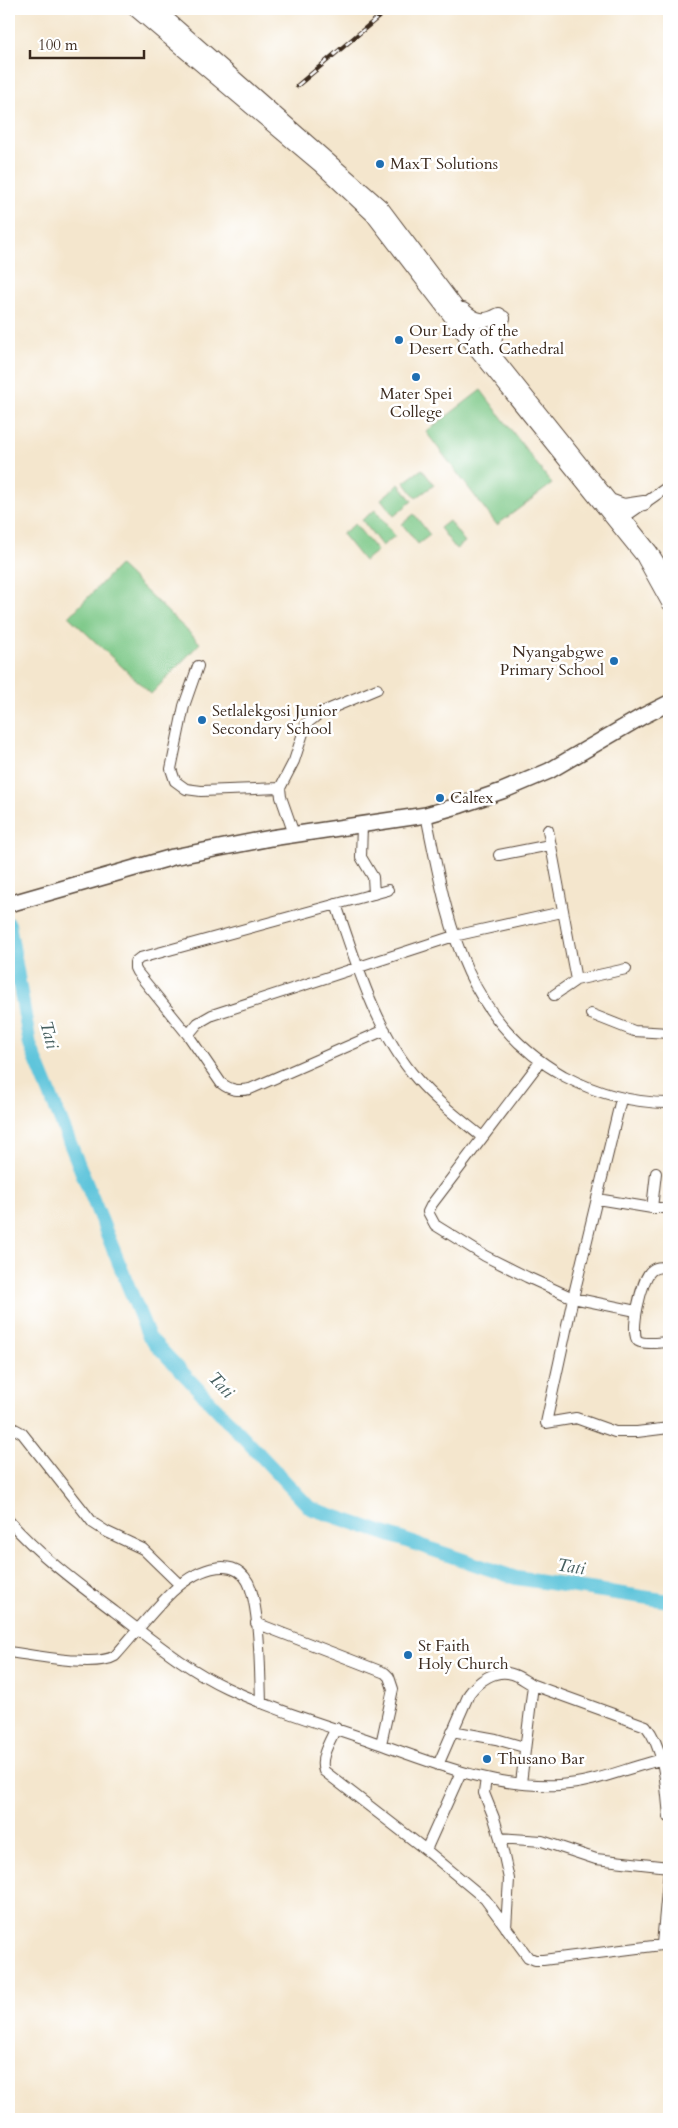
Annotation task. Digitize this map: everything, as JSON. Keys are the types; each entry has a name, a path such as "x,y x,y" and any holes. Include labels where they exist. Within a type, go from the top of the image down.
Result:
{"highway":[{"path":"591,748 625,726 669,703"},
{"path":"9,904 173,857 294,834 426,814 502,791 548,771 591,748 669,714"}],"main road":[{"path":"135,9 163,24 381,207 449,303 619,521 643,556 669,603"},
{"path":"156,9 163,24"},
{"path":"449,303 476,320 486,321 501,316 494,336 493,347 496,358"},
{"path":"449,303 496,358 610,500 619,521 637,535 650,551 669,581"},
{"path":"610,500 624,506 644,503"},
{"path":"637,535 635,519 638,509 644,503"}],"street":[{"path":"619,521 669,486"},
{"path":"198,666 182,715 171,770 174,781 186,789 201,791 280,788"},
{"path":"294,834 281,797 280,788 294,761 303,730 311,718 377,689"},
{"path":"426,814 454,936 472,980 492,1013 510,1035 540,1062 572,1080 621,1099 649,1103 669,1103"},
{"path":"362,825 361,857 373,877 374,894"},
{"path":"548,830 576,980"},
{"path":"499,855 550,845"},
{"path":"385,1030 250,1089 234,1090 221,1083 188,1035 135,968 136,962 140,958 388,890"},
{"path":"336,904 357,967 385,1030 404,1062 418,1080 482,1137"},
{"path":"188,1035 198,1024 212,1015 357,967 454,936 562,912"},
{"path":"554,995 576,980 626,969"},
{"path":"591,1014 634,1031 669,1033"},
{"path":"540,1062 432,1204 428,1212 431,1220 485,1256 573,1298 636,1311"},
{"path":"621,1099 573,1298 546,1423 576,1418 615,1432 637,1432 669,1428"},
{"path":"652,1208 656,1173"},
{"path":"597,1199 652,1208 669,1208"},
{"path":"669,1267 657,1267 650,1271 636,1311 634,1333 636,1339 641,1342 669,1342"},
{"path":"9,1426 22,1433 93,1523 107,1532 144,1549 180,1585"},
{"path":"9,1521 38,1551 138,1630 207,1678 261,1703 438,1765 486,1778 522,1783 558,1785 584,1782 665,1758"},
{"path":"9,1652 102,1662 115,1656 180,1585 219,1566 226,1565 235,1569 248,1582 251,1592 256,1622 261,1703"},
{"path":"256,1622 385,1673 389,1677 393,1689 381,1744"},
{"path":"438,1765 470,1694 483,1680 493,1675 509,1673 533,1685 646,1726 665,1758 669,1817"},
{"path":"522,1783 524,1747 533,1685"},
{"path":"336,1728 322,1759 321,1765 324,1771 426,1850 485,1899 524,1953 535,1960 666,1944 669,1868 596,1859 542,1841 500,1838"},
{"path":"452,1731 496,1739 524,1747"},
{"path":"426,1850 461,1772"},
{"path":"486,1778 484,1793 500,1838 509,1879 506,1928"}],"green space":[{"path":"481,390 552,484 497,525 426,432"},
{"path":"422,469 434,485 416,498 404,482"},
{"path":"399,484 412,501 394,516 381,499"},
{"path":"375,510 395,536 382,546 362,520"},
{"path":"414,514 430,535 418,544 402,524"},
{"path":"449,521 465,542 456,549 440,528"},
{"path":"355,524 377,551 364,561 342,534"},
{"path":"119,565 200,643 151,694 69,617"}],"waterway":[{"name":"Tati","path":"9,924 30,1045 149,1337 310,1508 516,1578 669,1601"}],"railway":[{"path":"297,86 388,9"}],"place":[{"name":"MaxT Solutions","path":"380,164"},
{"name":"Our Lady of the Desert Cath. Cathedral","path":"399,340"},
{"name":"Mater Spei College","path":"416,377"},
{"name":"Nyangabgwe Primary School","path":"614,661"},
{"name":"Setlalekgosi Junior Secondary School","path":"202,720"},
{"name":"Caltex","path":"440,798"},
{"name":"St Faith Holy Church","path":"408,1655"},
{"name":"Thusano Bar","path":"487,1759"}]}
